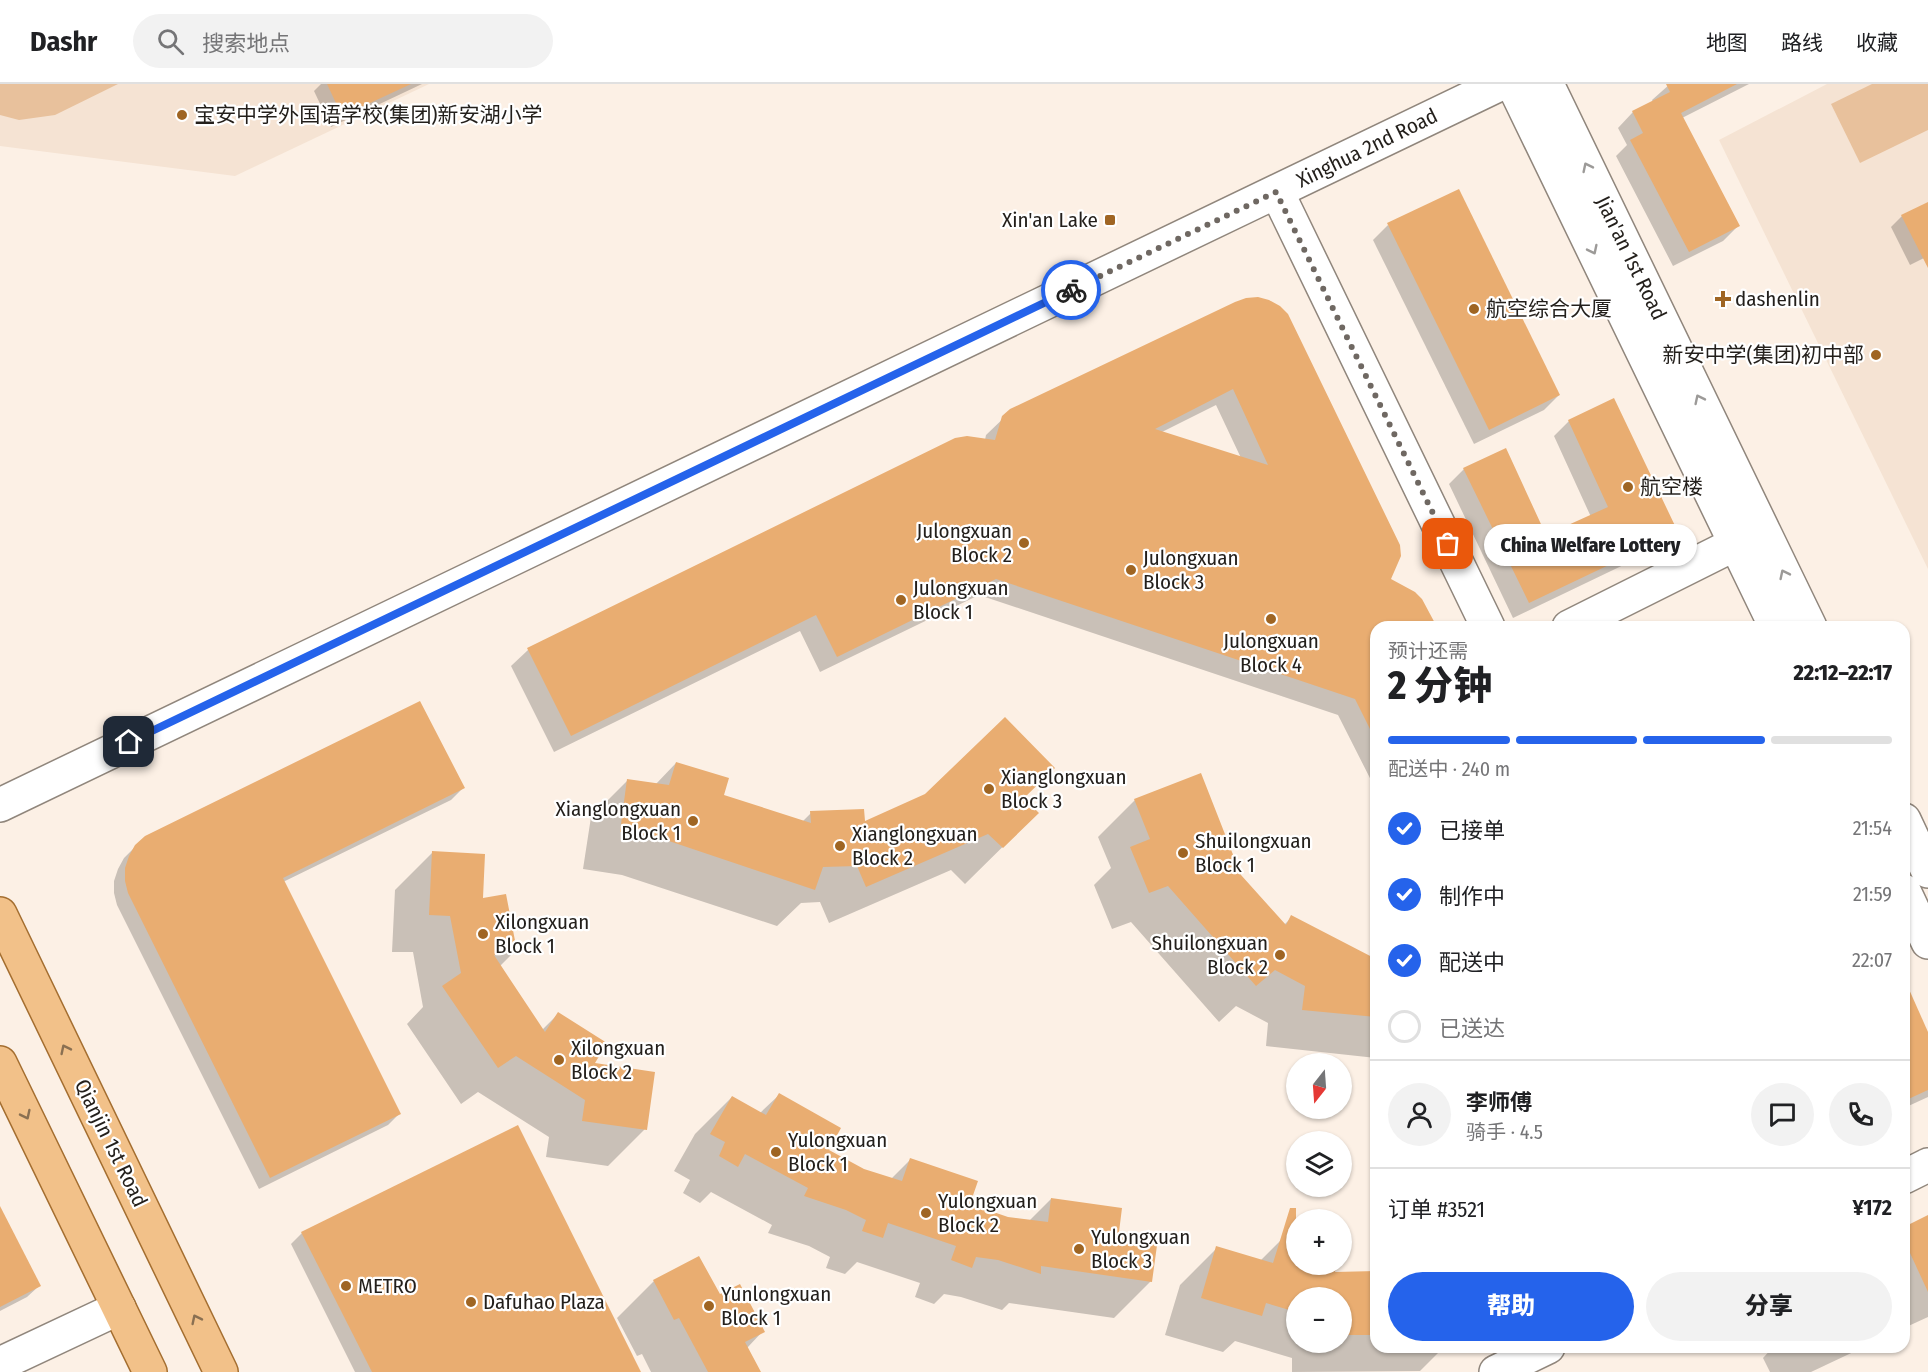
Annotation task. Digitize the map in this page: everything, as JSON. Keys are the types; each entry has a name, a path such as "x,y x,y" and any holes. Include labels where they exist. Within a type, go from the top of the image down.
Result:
{"main road":[{"name":"Xinghua 2nd Road","path":"0,805 1500,84"},
{"name":"Jian'an 1st Road","path":"1513,84 1773,621"},
{"name":"Jian'an 1st Road","path":"1546,84 1807,621"},
{"path":"1276,192 1485,621"},
{"path":"1581,621 1735,544"},
{"path":"1910,833 1928,871"},
{"path":"1910,904 1928,942"},
{"name":"Qianjin 1st Road","path":"0,915 221,1372"},
{"path":"0,1063 150,1372"},
{"path":"1910,1174 1928,1165"},
{"path":"0,1364 119,1308"},
{"path":"1496,1372 1536,1353"}],"shaded area":[{"name":"宝安中学外国语学校(集团)新安湖小学","path":"0,84 429,84 235,176 0,146"},
{"path":"0,84 118,84 55,115 19,120 0,115"},
{"name":"新安中学(集团)初中部","path":"1827,84 1928,84 1928,569 1719,140"},
{"path":"1872,84 1928,84 1928,130 1860,163 1831,104"}],"building":[{"path":"327,84 411,84 342,116"},
{"path":"1666,84 1737,84 1681,113 1740,226 1689,252 1630,140 1643,133 1632,111 1670,92"},
{"name":"航空综合大厦","path":"1459,189 1560,395 1489,430 1387,223"},
{"path":"1928,202 1928,268 1901,215"},
{"path":"1258,297 1280,306 1288,314 1400,545 1401,556 1391,579 1415,592 1422,599 1434,621 1370,621 1370,729 1355,699 996,579 837,657 816,615 571,736 527,648 955,438 967,436 995,440 1002,416 1010,409 1235,302","holes":["1233,389 1268,465 1155,429"]},
{"name":"航空楼","path":"1614,398 1678,532 1529,603 1463,468 1506,448 1546,535 1608,507 1568,420"},
{"path":"420,701 465,788 283,878 401,1114 270,1178 128,893 125,868 135,845 145,836"},
{"path":"1005,717 1055,768 1024,798 1039,813 1003,848 988,834 866,887 857,866 823,867 815,890 660,838 620,832 627,779 669,785 676,762 729,778 724,795 811,823 810,811 864,809 865,821 925,794"},
{"path":"1201,773 1241,875 1286,925 1291,915 1370,956 1370,1016 1302,1010 1305,986 1275,970 1256,986 1168,886 1149,893 1130,847 1150,839 1134,799"},
{"path":"432,851 485,854 483,898 506,894 517,951 494,955 545,1032 558,1012 607,1043 595,1063 655,1072 647,1130 582,1121 585,1100 516,1056 498,1068 442,986 461,973 450,916 429,915"},
{"path":"1910,992 1928,1032 1928,1090 1910,1098"},
{"path":"779,1093 841,1128 829,1150 864,1169 902,1181 910,1158 978,1181 970,1204 1008,1217 1048,1222 1051,1198 1122,1208 1119,1232 1158,1238 1152,1282 1041,1266 1041,1274 998,1260 976,1257 972,1268 951,1260 956,1246 888,1223 883,1238 862,1231 866,1220 846,1210 804,1196 808,1188 745,1154 738,1167 719,1156 725,1142 710,1134 732,1096 766,1115"},
{"name":"Dafuhao Plaza","path":"518,1125 641,1372 372,1372 301,1232"},
{"path":"0,1206 41,1286 0,1307"},
{"path":"1928,1215 1928,1292 1910,1253 1910,1224"},
{"path":"1286,1221 1286,1275 1352,1275 1352,1272 1370,1271 1370,1335 1352,1335 1352,1287 1286,1287 1286,1309 1266,1303 1262,1316 1201,1298 1216,1246 1273,1263"},
{"name":"Yunlongxuan Block 1","path":"699,1256 720,1294 740,1284 765,1332 745,1342 761,1372 708,1372 679,1318 674,1320 653,1280"}],"way so far":[{"path":"1071,290 1276,192 1448,544"}],"place":[{"name":"宝安中学外国语学校(集团)新安湖小学","path":"182,115"},
{"name":"Xin'an Lake","path":"1110,220"},
{"name":"dashenlin","path":"1723,299"},
{"name":"航空综合大厦","path":"1474,309"},
{"name":"新安中学(集团)初中部","path":"1876,355"},
{"name":"航空楼","path":"1628,487"},
{"name":"Julongxuan Block 2","path":"1024,543"},
{"name":"China Welfare Lottery","path":"1448,544"},
{"name":"Julongxuan Block 3","path":"1131,570"},
{"name":"Julongxuan Block 1","path":"901,600"},
{"name":"Julongxuan Block 4","path":"1271,619"},
{"name":"Xianglongxuan Block 3","path":"989,789"},
{"name":"Xianglongxuan Block 1","path":"693,821"},
{"name":"Xianglongxuan Block 2","path":"840,846"},
{"name":"Shuilongxuan Block 1","path":"1183,853"},
{"name":"Xilongxuan Block 1","path":"483,934"},
{"name":"Shuilongxuan Block 2","path":"1280,955"},
{"name":"Xilongxuan Block 2","path":"559,1060"},
{"name":"Yulongxuan Block 1","path":"776,1152"},
{"name":"Yulongxuan Block 2","path":"926,1213"},
{"name":"Yulongxuan Block 3","path":"1079,1249"},
{"name":"METRO","path":"346,1286"},
{"name":"Dafuhao Plaza","path":"471,1302"},
{"name":"Yunlongxuan Block 1","path":"709,1306"}],"route":[{"path":"129,742 1071,290"}]}
